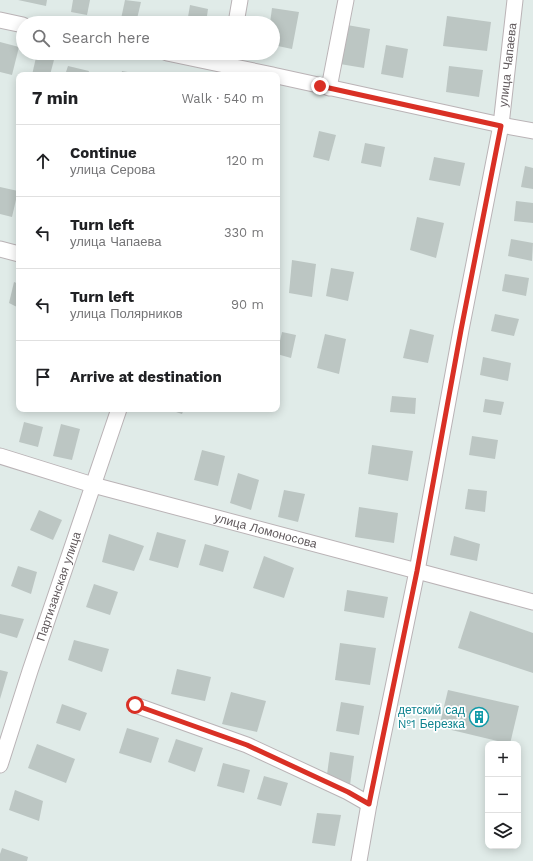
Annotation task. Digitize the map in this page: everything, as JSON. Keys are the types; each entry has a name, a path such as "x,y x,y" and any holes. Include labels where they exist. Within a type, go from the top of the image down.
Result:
{"street":[{"path":"237,16 240,0"},
{"path":"329,88 346,0"},
{"name":"улица Чапаева","path":"359,861 369,804 417,571 461,330 501,126 515,0"},
{"path":"0,20 16,23"},
{"path":"206,60 261,72"},
{"path":"280,77 501,126 533,131"},
{"path":"0,249 16,253"},
{"name":"Партизанская улица","path":"0,765 30,671 118,412"},
{"name":"улица Ломоносова","path":"0,456 93,485 533,602"},
{"path":"135,705 247,745 348,792 369,804"}],"building":[{"path":"18,0 47,0 46,6"},
{"path":"73,0 90,0 87,15 71,12"},
{"path":"125,0 141,2 138,16 122,16"},
{"path":"190,5 208,9 207,16 188,16"},
{"path":"272,8 299,12 292,49 280,46 280,16 271,16"},
{"path":"447,16 491,22 487,51 443,46"},
{"path":"347,25 370,29 364,68 340,64"},
{"path":"0,42 16,46 16,59 12,75 0,72"},
{"path":"386,45 408,49 403,78 381,74"},
{"path":"35,60 54,60 51,72 33,72"},
{"path":"68,66 89,71 89,72 66,72"},
{"path":"449,66 483,70 479,97 446,92"},
{"path":"319,131 336,135 329,161 313,157"},
{"path":"365,143 385,147 381,167 361,163"},
{"path":"434,157 465,163 460,186 429,180"},
{"path":"525,166 533,168 533,189 521,187"},
{"path":"0,187 16,191 16,200 12,217 0,214"},
{"path":"516,201 533,203 533,223 514,221"},
{"path":"417,217 444,223 436,258 410,250"},
{"path":"511,239 533,243 532,261 508,256"},
{"path":"292,260 316,264 312,297 289,293"},
{"path":"331,268 354,272 348,301 326,296"},
{"path":"505,274 529,278 526,296 502,291"},
{"path":"14,282 16,283 16,306 9,303"},
{"path":"495,314 519,319 514,336 491,331"},
{"path":"410,329 434,335 428,363 403,358"},
{"path":"282,332 296,335 291,358 280,355 280,341"},
{"path":"325,334 346,339 339,374 317,368"},
{"path":"483,357 511,363 508,381 480,375"},
{"path":"392,396 416,398 415,414 390,412"},
{"path":"485,399 504,402 501,415 483,412"},
{"path":"24,422 43,427 38,447 19,442"},
{"path":"61,424 80,429 72,460 53,456"},
{"path":"472,436 498,440 495,459 469,455"},
{"path":"372,445 413,451 408,481 368,474"},
{"path":"202,450 225,456 218,486 194,480"},
{"path":"238,473 259,480 251,510 230,503"},
{"path":"468,489 487,491 485,512 465,509"},
{"path":"284,490 305,494 298,522 278,517"},
{"path":"359,507 398,513 394,543 355,537"},
{"path":"39,510 62,520 53,540 30,530"},
{"path":"157,532 186,540 178,568 149,560"},
{"path":"109,534 144,546 134,571 102,562"},
{"path":"454,536 480,544 477,561 450,555"},
{"path":"205,544 229,551 223,572 199,565"},
{"path":"264,556 294,568 284,598 253,588"},
{"path":"18,566 37,572 31,594 11,586"},
{"path":"94,584 118,592 110,615 86,607"},
{"path":"347,590 388,597 384,618 344,611"},
{"path":"470,611 533,633 533,673 458,648"},
{"path":"0,614 24,619 17,638 0,633"},
{"path":"74,640 109,649 102,672 68,660"},
{"path":"340,643 376,648 370,685 335,680"},
{"path":"177,669 211,677 205,701 171,694"},
{"path":"0,670 8,672 0,699"},
{"name":"детский сад №1 Березка","path":"448,690 519,706 511,741 497,741 439,727"},
{"path":"231,692 266,701 257,732 222,724"},
{"path":"341,702 364,706 359,735 336,731"},
{"path":"62,704 87,713 80,731 56,723"},
{"path":"127,728 159,738 151,763 119,753"},
{"path":"176,739 203,748 195,772 168,762"},
{"path":"37,744 75,759 66,783 28,768"},
{"path":"330,752 354,756 350,785 326,782"},
{"path":"223,763 250,770 244,793 217,786"},
{"path":"264,776 288,783 281,806 257,799"},
{"path":"15,790 43,801 39,821 9,810"},
{"path":"317,813 341,815 335,846 312,843"},
{"path":"2,848 28,857 27,861 0,861"}],"place":[{"name":"детский сад №1 Березка","path":"479,717"}],"route":[{"path":"135,705 247,745 348,792 369,804 417,571 461,330 501,126 320,86"}]}
